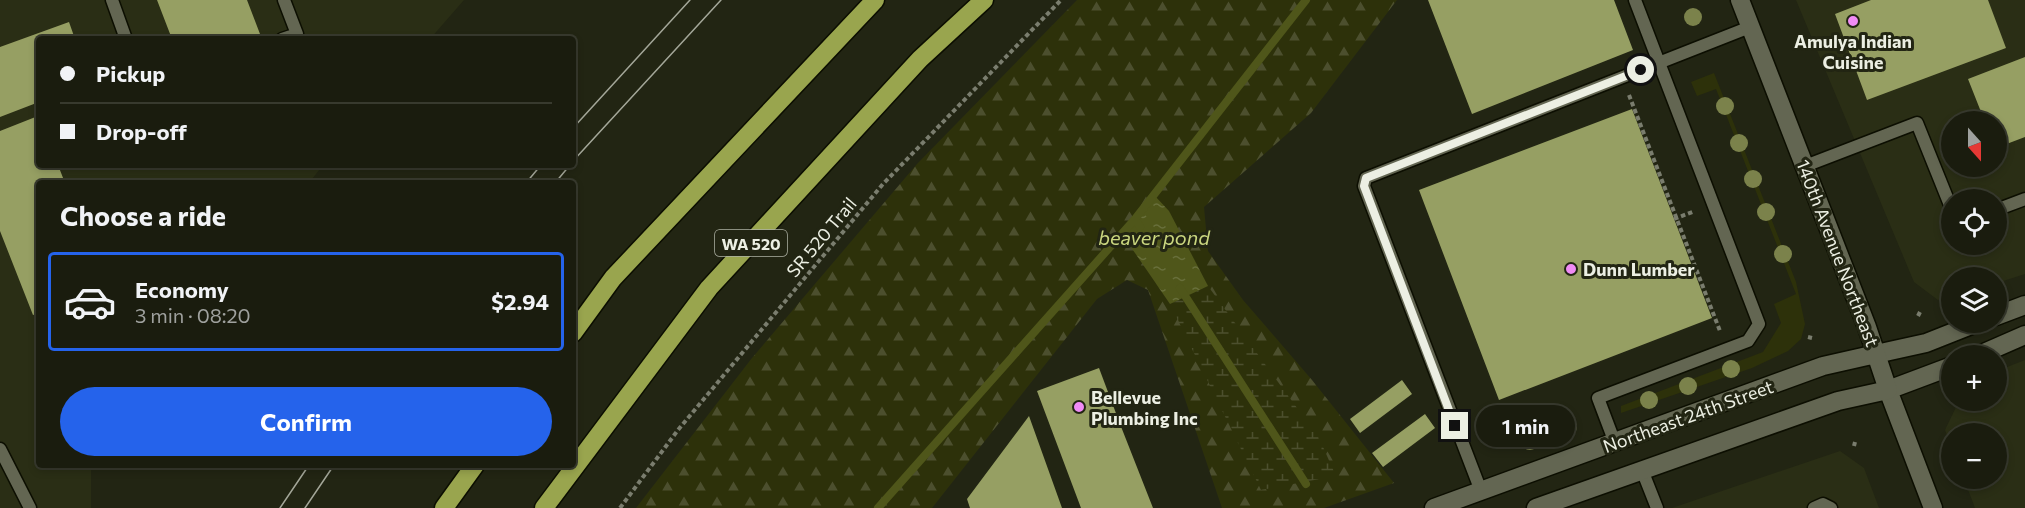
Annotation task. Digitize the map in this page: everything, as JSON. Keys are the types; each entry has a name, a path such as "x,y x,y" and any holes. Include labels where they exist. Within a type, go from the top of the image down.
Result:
{"highway":[{"path":"576,329 613,278 875,0"},
{"name":"WA 520","path":"576,465 709,288 920,59 984,0"},
{"path":"444,508 474,468"},
{"name":"WA 520","path":"544,508 574,468"}],"main road":[{"name":"140th Avenue Northeast","path":"1740,0 1805,166 1932,508"},
{"path":"2007,312 2025,305"},
{"name":"Northeast 24th Street","path":"1434,508 1823,366 1926,343 1951,333"},
{"path":"2002,345 2025,335"},
{"path":"1541,507 1838,401 1888,390 1941,370"}],"lane":[{"path":"112,0 125,36"},
{"path":"284,0 297,34 291,36"},
{"path":"1615,443 1598,398 1748,341 1759,324 1635,0"},
{"path":"1481,491 1364,186 1366,178 1750,27"},
{"path":"1805,166 1917,123 1944,189"},
{"path":"2007,206 2025,199"},
{"path":"0,449 30,508"},
{"path":"1642,470 1658,508"},
{"path":"1814,508 1823,504 1831,508"}],"path":[{"name":"SR 520 Trail","path":"620,508 678,430 883,184 1061,0"},
{"path":"1622,77 1727,349"}],"shaded area":[{"path":"0,0 464,0 433,36 36,36 36,168 321,168 311,180 36,180 36,468 91,468 91,508 0,508"},
{"path":"1796,0 2025,0 2025,274 2007,280 2007,267 1941,267 1941,299 1938,300 1914,282"},
{"path":"2025,360 2025,508 1975,508 1968,489 2007,489 2007,423 1948,423 1954,411 2007,411 2007,367"},
{"path":"1840,451 1864,468 1879,508 1672,508"}],"green space":[{"path":"1077,0 1397,0 1311,113 1204,207 1208,251 1243,300 1312,380 1394,483 1324,508 1222,508 1148,290 1127,280 1097,299 932,508 636,508 752,358 917,164"},
{"path":"1714,73 1796,282 1805,324 1801,339 1788,351 1752,368 1621,413 1621,406 1763,352 1781,323 1774,304 1796,294 1716,89 1697,96 1691,82"},
{"path":"1208,286 1319,438 1336,476 1261,490 1170,304"}],"water":[{"name":"beaver pond","path":"1154,195 1169,211 1208,286 1170,304 1122,234"}],"building":[{"path":"157,0 247,0 260,34 255,36 171,36"},
{"path":"1428,0 1614,0 1633,50 1472,114"},
{"path":"1871,0 1988,0 2006,48 1867,100 1835,14"},
{"path":"69,22 74,36 36,36 36,103 0,117 0,47"},
{"path":"2025,57 2025,137 2007,144 2007,111 1981,111 1968,79"},
{"name":"Dunn Lumber","path":"1632,109 1712,318 1499,400 1419,190"},
{"path":"36,117 36,168 59,168 64,180 36,180 36,314 33,315 0,231 0,131"},
{"path":"1099,368 1153,508 1081,508 1037,391"},
{"path":"1402,380 1412,394 1360,433 1350,419"},
{"path":"1425,414 1435,428 1383,467 1372,453"},
{"path":"1029,416 1062,508 970,508 967,499"}],"waterway":[{"path":"1140,227 1135,219 1306,0"},
{"path":"878,508 1135,219"},
{"path":"1180,288 1306,484"}],"tram line":[{"path":"576,125 690,0"},
{"path":"576,158 721,0"},
{"path":"528,180 538,168"},
{"path":"558,180 568,168"},
{"path":"280,508 307,468"},
{"path":"305,508 332,468"}],"place":[{"name":"Amulya Indian Cuisine","path":"1853,21"},
{"name":"Dunn Lumber","path":"1571,269"},
{"name":"Bellevue Plumbing Inc","path":"1079,407"}],"route":[{"path":"1455,426 1364,186 1366,178 1641,70"}]}
